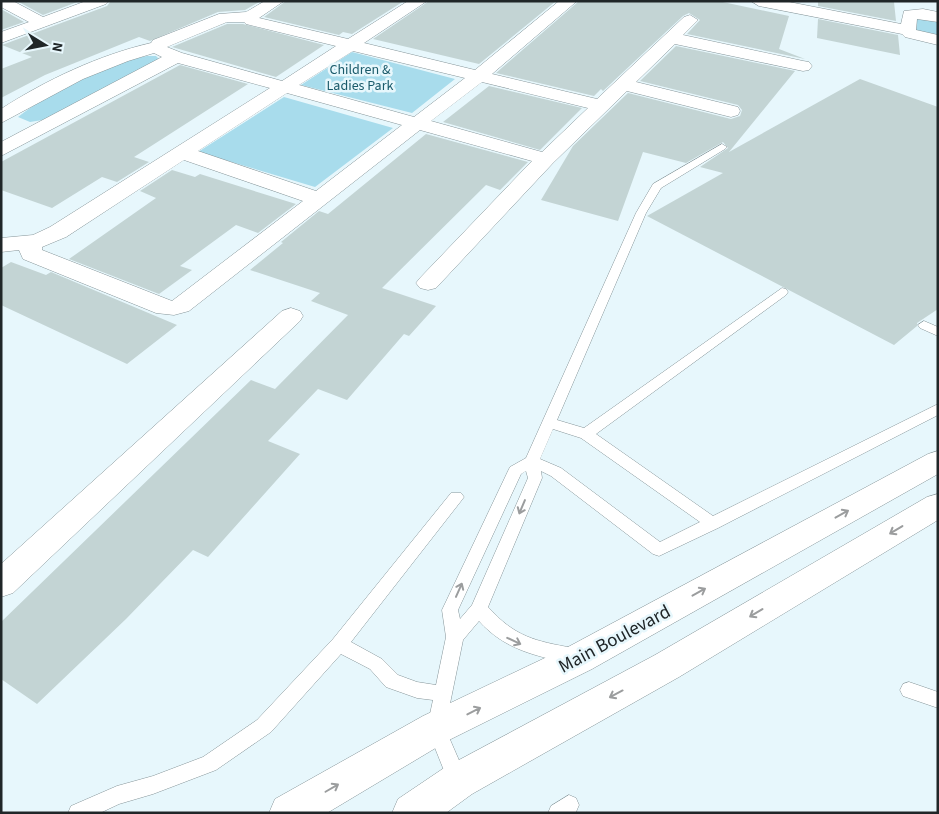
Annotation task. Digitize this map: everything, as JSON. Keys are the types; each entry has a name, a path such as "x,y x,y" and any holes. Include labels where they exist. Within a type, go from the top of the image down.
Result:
{"street":[{"path":"1,1 41,22"},
{"path":"1,38 101,1"},
{"path":"1,119 62,84 130,54 158,47 159,44 225,17 248,17 276,1"},
{"path":"3,237 30,243 46,238 75,222 181,152 286,88 419,1"},
{"path":"30,243 31,254 165,308 180,306 477,77 569,1"},
{"path":"759,1 810,6 908,30 911,34 938,40"},
{"path":"908,30 910,14 938,17"},
{"path":"248,17 252,21 349,46 602,106"},
{"path":"428,283 546,159 690,20"},
{"path":"672,38 803,66"},
{"path":"158,47 160,50 176,57 546,159"},
{"path":"1,150 176,57"},
{"path":"624,85 732,111"},
{"path":"1,119 33,133"},
{"path":"181,152 318,199"},
{"path":"3,237 75,222"},
{"path":"1,584 290,316"},
{"name":"Main Boulevard","path":"289,813 439,711 580,658 938,461"},
{"path":"412,813 458,781 667,666 938,504"}],"lane":[{"path":"458,781 439,711 455,637 450,610 515,471 532,461 640,213 657,186 722,147"},
{"path":"586,434 782,292"},
{"path":"924,325 938,332"},
{"path":"532,461 556,472 659,550 938,409"},
{"path":"550,423 586,434 713,524"},
{"path":"455,637 479,609 535,478 532,461"},
{"path":"78,813 117,795 209,764 264,726 339,644 456,497"},
{"path":"479,609 497,630 520,644 580,658"},
{"path":"339,644 376,664 392,681 418,690 439,711"},
{"path":"909,690 938,700"}],"green space":[{"path":"915,19 938,20 938,36 916,31"},
{"name":"Children & Ladies Park","path":"352,52 455,79 412,113 301,85"},
{"path":"147,56 156,56 159,59 49,119 30,122 18,117 45,98 80,80 115,65"},
{"path":"284,97 393,128 315,187 198,152"}],"building":[{"path":"17,1 80,1 43,15"},
{"path":"111,1 261,1 245,10 218,12 150,41 139,37 45,75 1,98 1,69 32,57 2,45 107,6"},
{"path":"286,1 404,1 352,34 343,32 339,35 264,17"},
{"path":"429,1 556,1 479,64 373,39"},
{"path":"579,1 718,1 789,16 779,49 805,59 687,34 700,20 689,13 683,16 603,91 601,89 594,96 496,73"},
{"path":"818,1 894,2 896,21 818,6"},
{"path":"1,9 24,22 1,30"},
{"path":"818,19 898,35 900,55 817,38"},
{"path":"227,24 243,24 324,45 276,77 172,47"},
{"path":"676,46 795,71 729,152 860,79 938,107 938,309 917,323 917,326 894,345 647,216 723,173 700,167 728,148 723,142 686,163 643,152 618,221 541,200 573,146 628,93 731,119 740,116 742,110 738,105 640,81"},
{"path":"180,65 248,84 134,157 149,162 117,182 102,177 52,208 1,190 1,162"},
{"path":"489,86 582,108 540,150 443,122"},
{"path":"426,134 528,162 500,190 486,185 382,288 436,306 409,336 404,334 347,400 318,389 268,441 300,454 208,557 193,550 126,619 37,704 1,679 1,622 251,380 275,389 348,315 311,301 320,293 250,270 319,211 328,214"},
{"path":"172,170 195,177 200,174 296,204 258,233 236,225 180,266 192,270 159,294 69,259 156,198 140,191"},
{"path":"11,262 46,275 51,272 177,325 127,364 1,305 1,268"}]}
